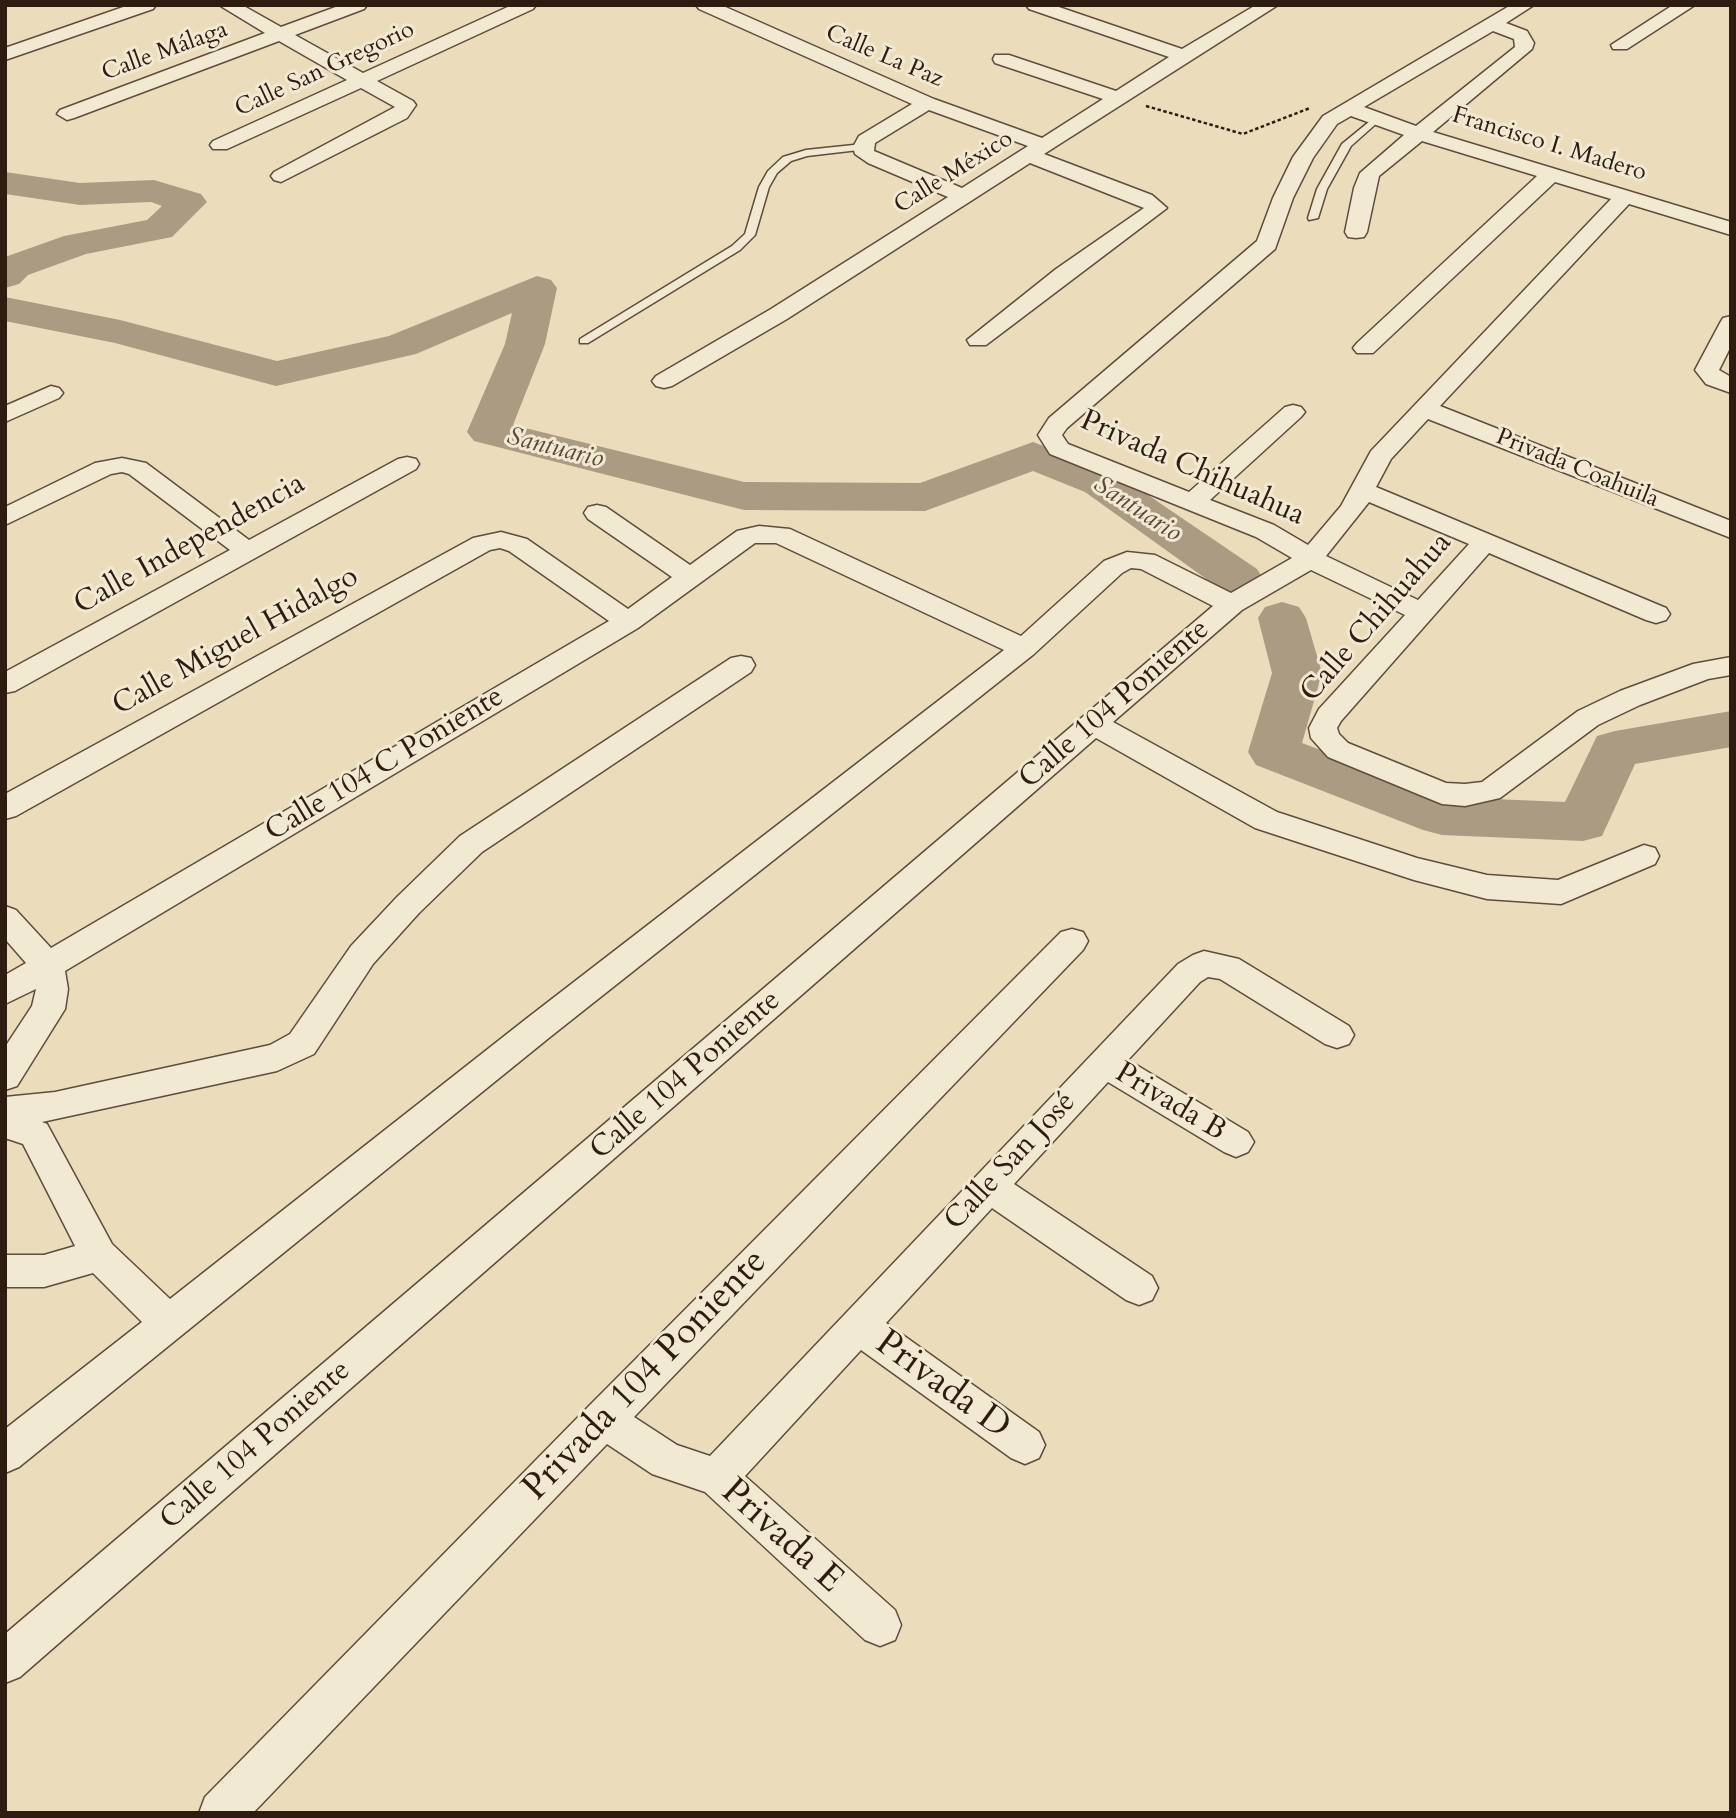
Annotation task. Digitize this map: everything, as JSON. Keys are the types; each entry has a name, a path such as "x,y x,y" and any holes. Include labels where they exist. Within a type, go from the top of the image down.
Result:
{"street":[{"path":"5,54 147,5"},
{"path":"229,5 406,105 400,114 281,176"},
{"name":"Calle Málaga","path":"67,114 358,5"},
{"name":"Calle San Gregorio","path":"220,145 527,5"},
{"name":"Calle La Paz","path":"705,5 1145,199 1157,208 978,340"},
{"path":"1035,5 1184,56"},
{"name":"Calle México","path":"664,382 779,314 1184,56 1269,5"},
{"path":"1352,109 1455,44 1525,5"},
{"path":"1620,45 1686,5"},
{"path":"1229,9 1250,16"},
{"path":"1356,232 1364,188 1370,173 1523,49 1525,43 1521,35 1492,24"},
{"path":"1002,59 1118,98"},
{"path":"927,103 866,141 864,150 966,197"},
{"name":"Francisco I. Madero","path":"1352,109 1375,120 1731,229"},
{"name":"Privada Chihuahua","path":"1352,109 1331,120 1315,138 1283,198 1267,244 1058,424 1050,435 1059,449 1265,531 1290,544 1310,559 1424,613"},
{"path":"1365,348 1552,173"},
{"name":"Calle 104 Poniente","path":"5,1662 1232,604 1310,559 1352,509 1380,456 1625,196"},
{"path":"1731,323 1707,370 1714,379 1731,386"},
{"path":"5,415 51,393"},
{"name":"Privada Coahuila","path":"1423,408 1731,530"},
{"path":"1193,502 1293,412"},
{"name":"Calle Independencia","path":"5,684 407,464"},
{"path":"5,517 104,468 122,465 137,468 249,552"},
{"path":"1363,490 1656,614"},
{"path":"597,513 691,578"},
{"name":"Calle 104 C Poniente","path":"5,991 628,622 746,537 759,534 781,535 1024,648"},
{"name":"Calle Miguel Hidalgo","path":"5,808 482,544 501,540 518,545 628,622"},
{"name":"Calle Chihuahua","path":"1485,542 1329,716 1323,728 1325,738 1338,750 1442,793 1465,795 1489,791 1588,718 1619,703 1703,671 1731,666"},
{"path":"5,1454 168,1322 1024,648 1114,567 1127,559 1146,561 1232,604"},
{"path":"5,1111 55,1106 277,1057 302,1044 362,956 408,905 471,844 741,665"},
{"path":"1094,724 1266,820 1414,869 1486,887 1561,892 1644,856"},
{"path":"5,918 47,965 52,989 48,1009 5,1076"},
{"name":"Privada 104 Poniente","path":"221,1813 1072,941"},
{"name":"Calle San José","path":"717,1477 1189,973 1204,964 1228,968 1337,1035"},
{"name":"Privada B","path":"1104,1063 1236,1143"},
{"path":"5,1123 35,1135 99,1255 168,1322"},
{"path":"988,1186 1139,1288"},
{"path":"5,1271 44,1271 99,1255"},
{"name":"Privada D","path":"859,1326 1025,1445"},
{"name":"Privada E","path":"603,1419 666,1461 717,1477 880,1625"}],"lane":[{"path":"1313,218 1322,189 1347,144 1375,120"},
{"path":"584,341 736,248 750,235 764,187 773,171 787,159 806,153 864,150"}],"path":[{"path":"1118,98 1243,134 1304,108 1352,109"}],"waterway":[{"name":"Santuario","path":"5,183 80,194 154,191 188,202 159,229 77,244 14,267 5,276"},
{"name":"Santuario","path":"5,309 120,332 276,374 402,345 537,288 525,344 489,432 744,496 925,497 1033,455 1101,483 1240,580"},
{"name":"Santuario","path":"1282,618 1297,673 1274,752 1442,816 1583,822 1615,749 1731,729"}]}
